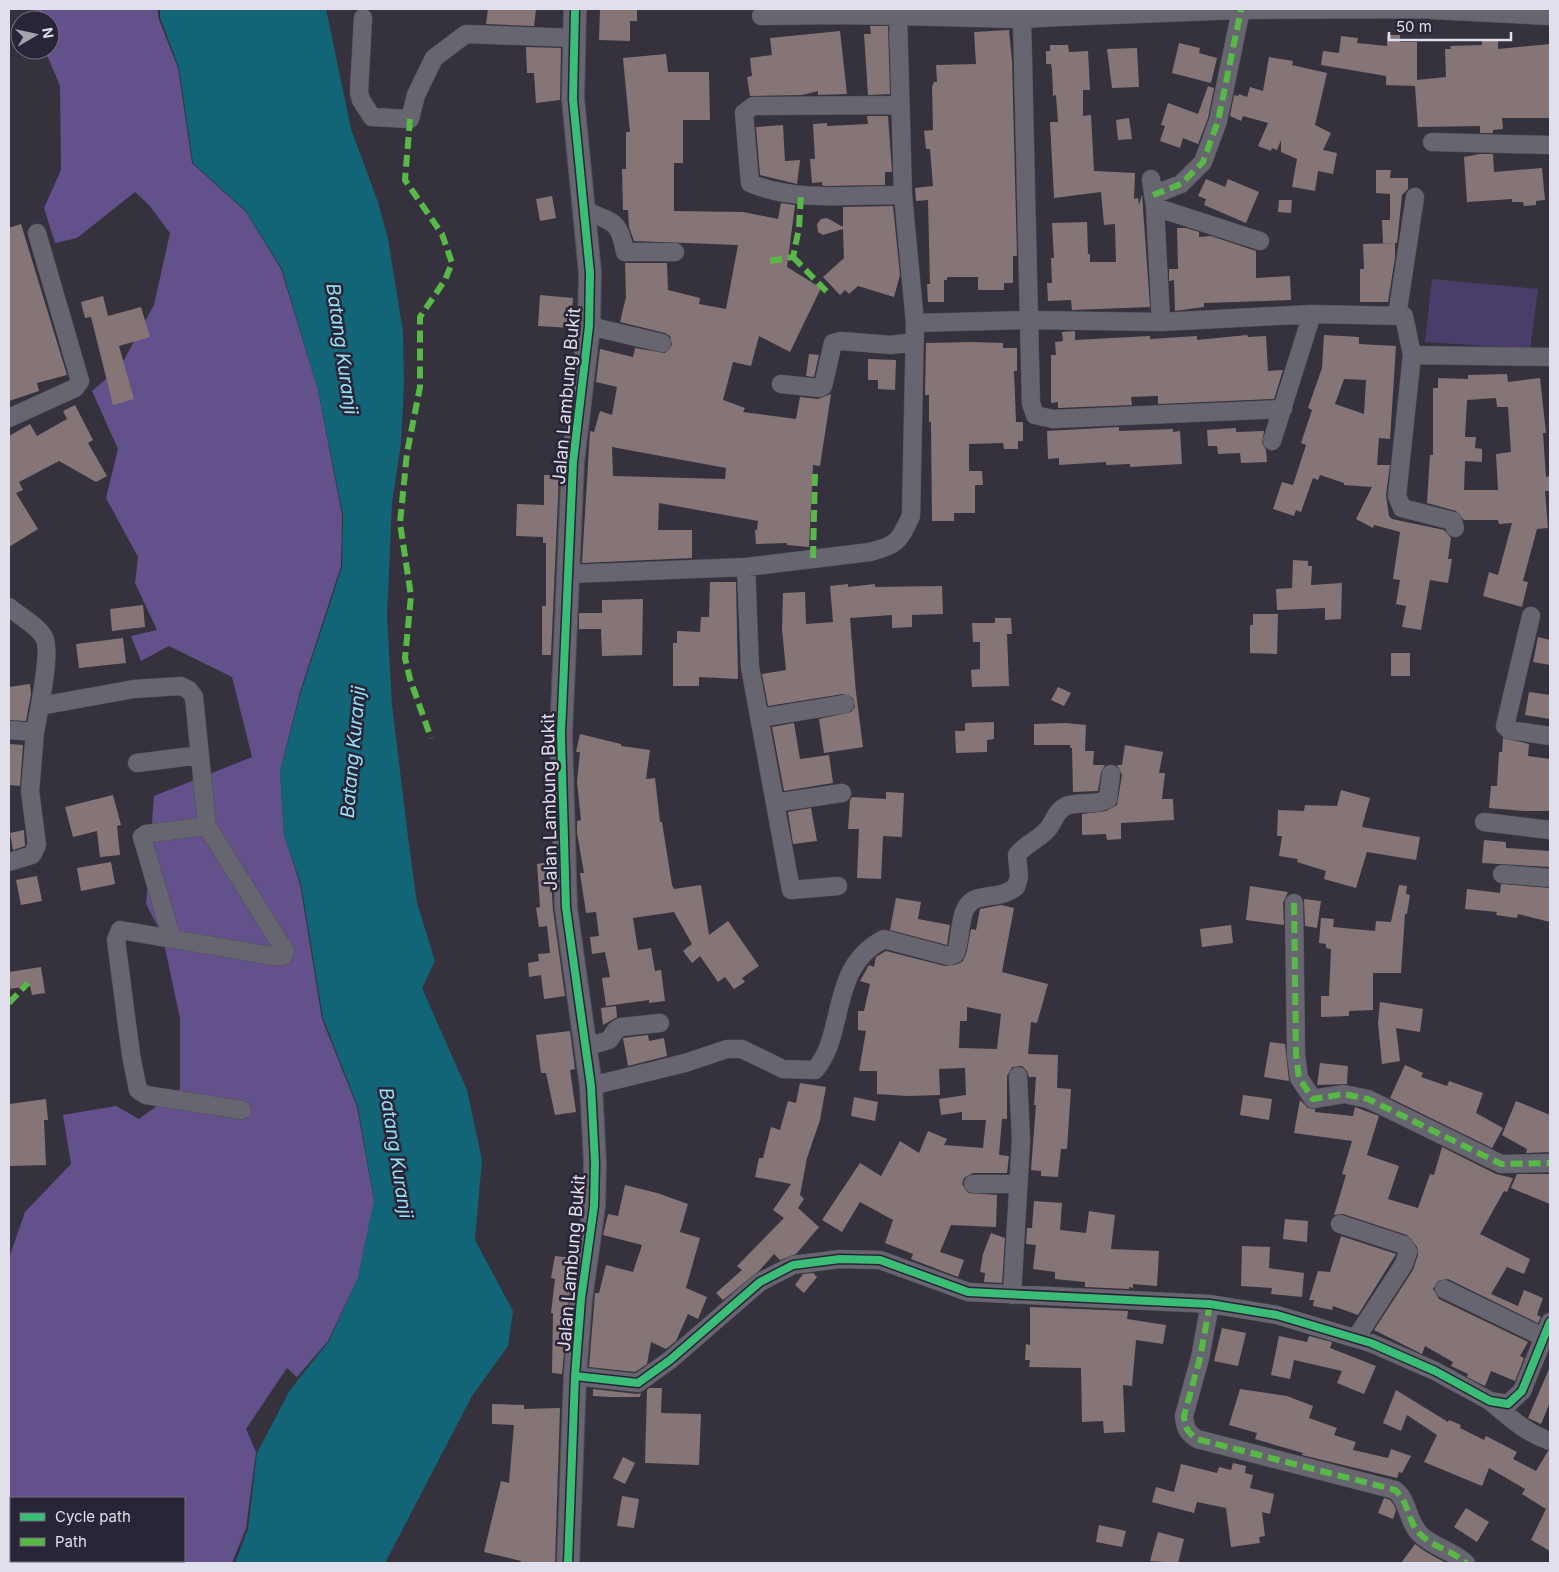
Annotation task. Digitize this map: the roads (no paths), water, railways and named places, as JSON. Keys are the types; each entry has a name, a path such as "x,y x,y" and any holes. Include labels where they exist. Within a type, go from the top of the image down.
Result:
{"street":[{"name":"Jalan Lambung Bukit","path":"568,1563 580,1299 594,1206 595,1163 591,1086 566,908 561,734 573,462 590,326 590,274 573,99 575,9"},
{"path":"761,16 836,12 898,16 1022,19 1060,13 1432,9 1550,16"},
{"path":"1153,194 1181,184 1203,162 1218,121 1241,10"},
{"path":"569,574 746,567 870,552 890,547 902,536 911,516 915,323 903,195 898,16"},
{"path":"363,18 359,92 361,100 372,117 410,119 416,94 434,58 466,34 574,38"},
{"path":"1022,19 1031,403 1035,415 1053,419 1283,409"},
{"path":"901,105 753,106 744,113 750,183 765,189 801,194 903,195"},
{"path":"1432,142 1550,145"},
{"path":"1153,194 1260,241"},
{"path":"1153,194 1161,322"},
{"path":"1398,316 1415,197"},
{"path":"584,210 613,222 621,231 625,252 674,252"},
{"path":"9,418 75,388 80,381 36,233"},
{"path":"915,323 1029,320 1161,322 1312,314 1404,316 1412,356 1397,496 1402,508 1453,521 1455,528"},
{"path":"1272,441 1312,314"},
{"path":"590,326 662,343"},
{"path":"781,384 819,388 823,386 834,343 841,341 890,345 914,342"},
{"path":"1412,356 1550,360"},
{"path":"746,567 750,667 791,890 838,886"},
{"path":"9,607 40,632 46,641 40,706 34,732 30,791 36,849 32,854 9,862"},
{"path":"1531,616 1505,726 1509,730 1550,736"},
{"path":"40,706 134,689 181,686 189,690 194,697 207,826 285,951 283,956 273,956 120,930 116,940 131,1055 138,1090 146,1095 242,1110"},
{"path":"760,718 844,704"},
{"path":"9,730 34,732"},
{"path":"137,763 200,756"},
{"path":"591,1086 686,1062 727,1049 742,1049 783,1069 815,1070 825,1058 840,998 859,957 870,946 884,939 948,956 956,954 966,907 976,898 1002,895 1016,887 1019,877 1017,855 1023,847 1048,830 1056,812 1066,806 1102,803 1108,799 1111,774"},
{"path":"775,803 842,793"},
{"path":"1484,822 1550,830"},
{"path":"172,939 142,837 146,834 207,826"},
{"path":"1502,874 1550,878"},
{"path":"1294,903 1296,1055 1299,1078 1313,1099 1344,1094 1368,1099 1501,1164 1550,1163"},
{"path":"586,1047 609,1040 616,1030 621,1027 660,1023"},
{"path":"1012,1295 1022,1119 1018,1076"},
{"path":"973,1184 1017,1184"},
{"path":"1340,1224 1404,1245 1408,1252 1404,1264 1356,1338"},
{"path":"575,1376 638,1383 670,1360 760,1282 794,1265 840,1259 880,1260 968,1292 1210,1304 1277,1315 1356,1338 1435,1372 1490,1401 1517,1424 1536,1436 1550,1440"},
{"path":"1444,1289 1548,1330 1522,1391 1508,1404 1490,1401"},
{"path":"1210,1304 1200,1358 1184,1416 1188,1433 1196,1439 1395,1490 1403,1498 1409,1515 1420,1534 1459,1556 1466,1563"}],"water":[{"name":"Batang Kuranji","path":"160,9 326,9 351,129 378,202 388,239 403,332 404,383 401,443 392,503 387,616 392,705 417,903 435,961 422,988 467,1090 482,1160 475,1240 513,1311 508,1346 472,1396 385,1563 235,1563 248,1529 257,1453 290,1390 329,1341 358,1278 374,1200 358,1107 323,1018 301,884 284,835 280,771 301,692 342,567 343,515 318,390 282,269 246,211 193,163 179,68 160,17"}]}
